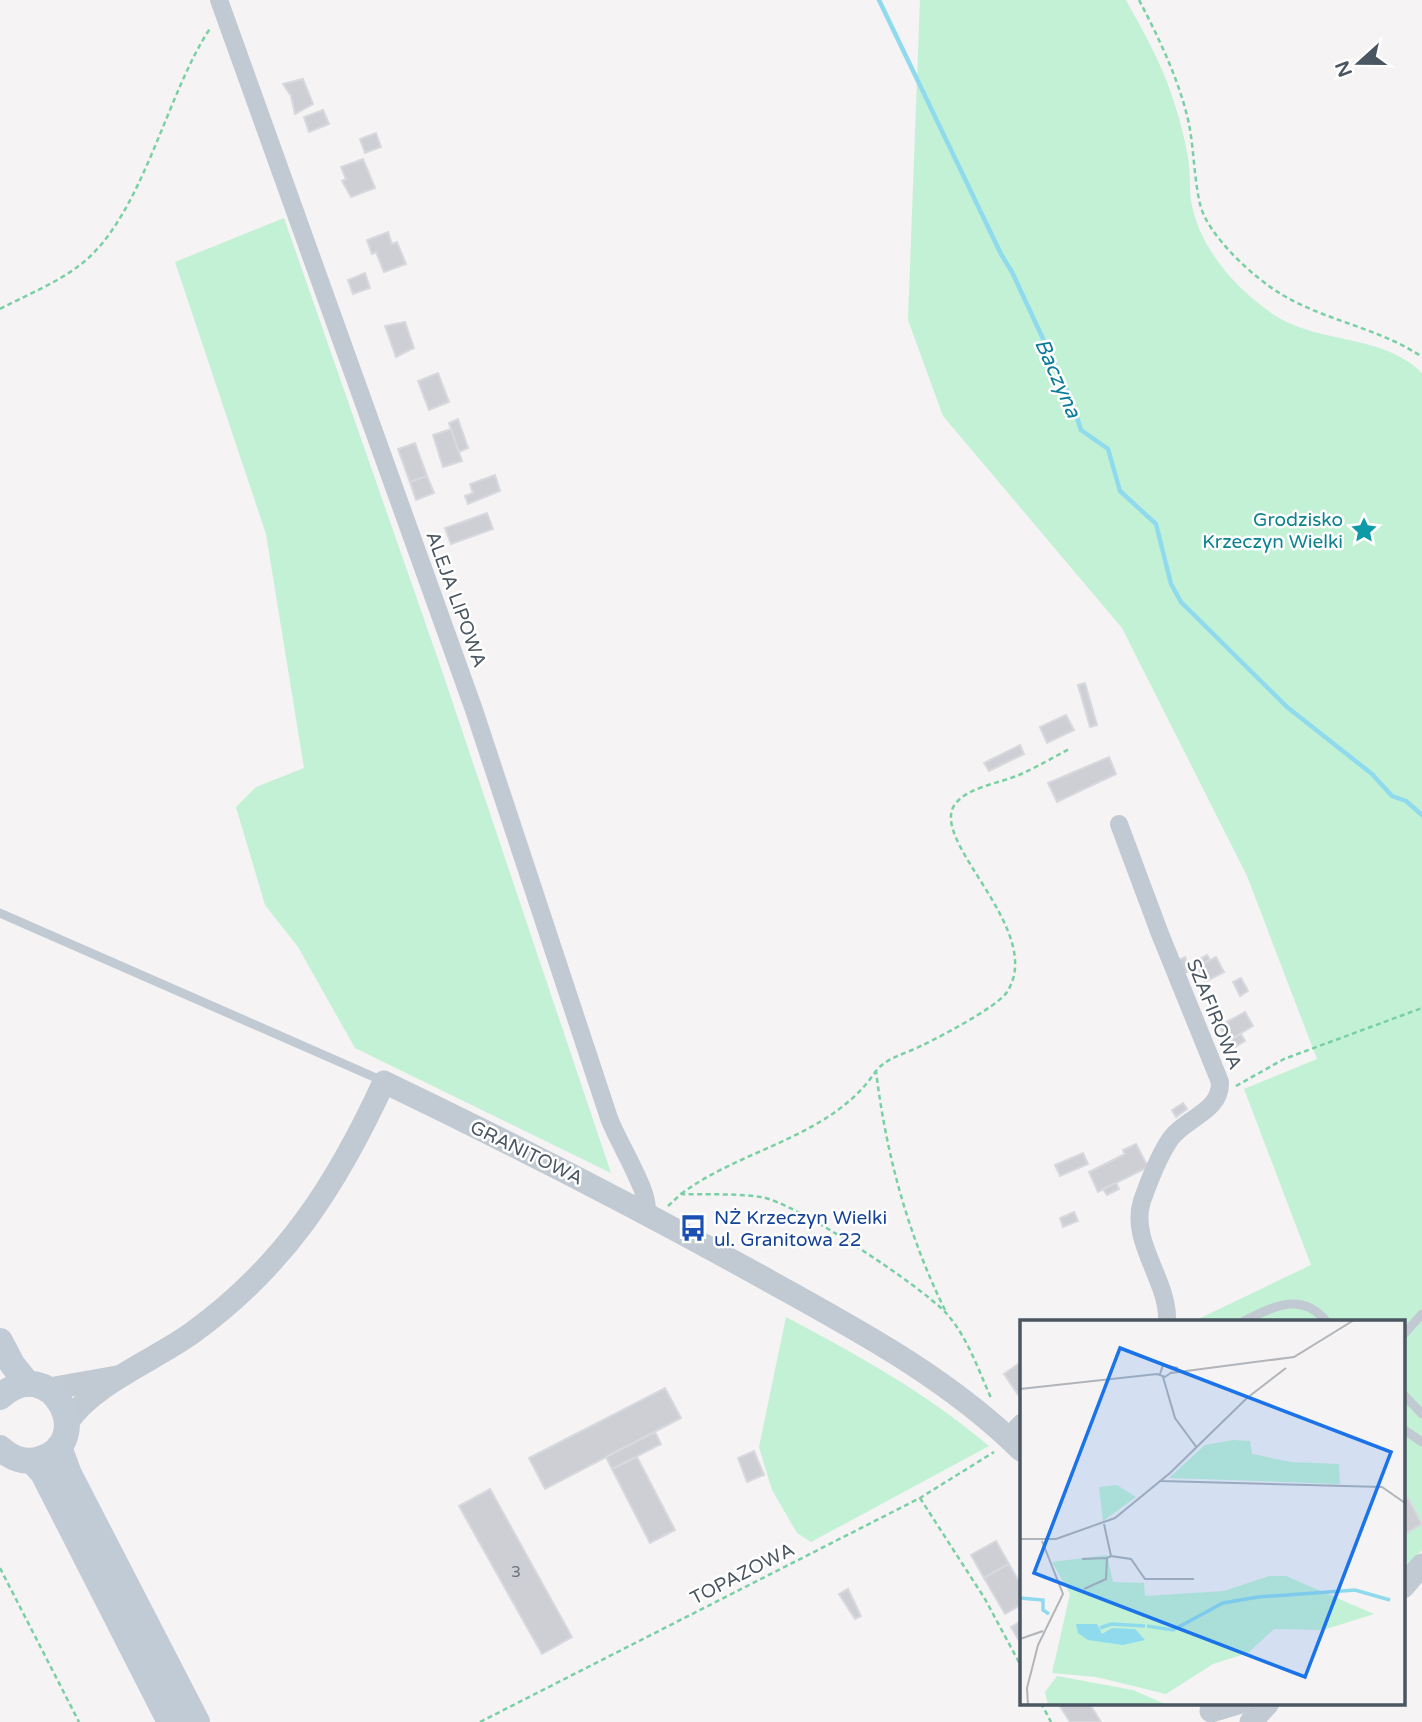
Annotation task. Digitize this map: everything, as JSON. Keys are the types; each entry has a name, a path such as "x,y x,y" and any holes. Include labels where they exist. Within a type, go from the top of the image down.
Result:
{"main road":[{"path":"0,1341 12,1364 38,1387 59,1398 69,1474 197,1722"},
{"path":"0,1396 7,1390 38,1387"},
{"path":"0,1449 20,1460 32,1461 51,1454 63,1435"},
{"path":"32,1461 43,1474 170,1722"}],"street":[{"name":"ALEJA LIPOWA","path":"221,5 477,720 613,1130 646,1193 651,1215"},
{"name":"SZAFIROWA","path":"1119,824 1220,1082 1221,1094 1217,1101 1169,1140 1139,1213 1140,1227 1165,1300 1167,1320"},
{"name":"GRANITOWA","path":"384,1082 651,1215 907,1360 1017,1436"},
{"path":"63,1435 77,1410 117,1377 175,1345 209,1321 243,1293 280,1255 331,1186 384,1082"},
{"path":"38,1387 117,1377"},
{"path":"1404,1586 1422,1565"},
{"path":"1212,1712 1235,1704"},
{"path":"1251,1722 1267,1704"}],"lane":[{"name":"GRANITOWA","path":"0,913 384,1082"},
{"path":"1246,1320 1280,1304 1296,1302 1317,1311 1325,1320"},
{"path":"1404,1334 1422,1314"},
{"path":"1404,1395 1422,1415"},
{"path":"1404,1409 1422,1415"},
{"path":"1404,1430 1422,1442"}],"path":[{"path":"1139,0 1181,98 1188,123 1200,206 1206,219 1233,255 1280,293 1328,317 1408,347 1422,357"},
{"path":"0,309 80,265 105,240 148,162 202,40 221,5"},
{"path":"651,1215 695,1184 770,1150 845,1106 861,1093 883,1062 915,1049 993,1004 1007,993 1016,972 1016,950 1009,928 956,837 950,819 954,804 964,796 1019,775 1071,748"},
{"path":"1221,1094 1284,1059 1422,1008"},
{"path":"876,1071 884,1131 921,1262 946,1313 963,1336 992,1400"},
{"path":"681,1194 762,1197 787,1205 915,1286 946,1313"},
{"name":"TOPAZOWA","path":"480,1722 920,1498 1017,1436"},
{"path":"920,1498 985,1599 1020,1664"},
{"path":"0,1568 79,1722"},
{"path":"1042,1704 1051,1722"}],"green space":[{"path":"920,0 1126,0 1168,83 1186,146 1195,218 1221,266 1246,293 1274,315 1310,331 1389,352 1407,360 1422,373 1422,1550 1404,1569 1404,1320 1196,1320 1311,1265 1244,1089 1317,1059 1247,876 1122,628 943,416 908,320"},
{"path":"284,218 439,662 611,1173 355,1048 298,947 265,905 236,807 256,787 304,768 266,534 175,262"},
{"path":"786,1317 891,1376 940,1408 989,1446 811,1542 797,1533 772,1490 759,1447"}],"building":[{"path":"303,79 313,104 295,114 291,96 283,84"},
{"path":"323,110 329,124 309,132 304,117"},
{"path":"376,133 381,147 365,153 360,139"},
{"path":"363,159 375,188 351,197 342,181 346,179 341,167"},
{"path":"388,232 392,244 397,242 406,264 384,272 376,252 372,254 367,240"},
{"path":"365,273 370,288 353,294 348,280"},
{"path":"405,322 414,348 396,357 385,326"},
{"path":"438,373 449,402 429,410 418,381"},
{"path":"458,419 468,448 459,452 449,423"},
{"path":"451,429 462,461 443,467 433,435"},
{"path":"415,443 427,476 410,482 398,449"},
{"path":"495,475 500,491 468,504 465,496 473,493 470,484"},
{"path":"427,476 434,493 416,500 410,482"},
{"path":"487,513 493,529 451,544 445,528"},
{"path":"1085,683 1097,725 1090,727 1078,685"},
{"path":"1066,715 1074,730 1047,743 1040,727"},
{"path":"1020,745 1024,754 989,771 984,763"},
{"path":"1109,757 1116,774 1057,802 1048,783"},
{"path":"1207,955 1210,960 1197,967 1194,962"},
{"path":"1185,957 1190,971 1182,974 1176,961"},
{"path":"1216,957 1224,972 1205,982 1197,967"},
{"path":"1241,978 1248,991 1240,996 1233,982"},
{"path":"1245,1012 1253,1026 1228,1041 1219,1026"},
{"path":"1241,1034 1245,1041 1232,1049 1228,1041"},
{"path":"1183,1103 1187,1109 1176,1117 1172,1110"},
{"path":"1136,1144 1148,1167 1098,1192 1089,1172 1125,1154 1123,1150"},
{"path":"1083,1153 1088,1164 1060,1176 1055,1165"},
{"path":"1116,1183 1119,1189 1107,1195 1103,1189"},
{"path":"1074,1212 1078,1221 1063,1227 1060,1218"},
{"path":"1020,1363 1020,1398 1004,1374"},
{"path":"665,1388 681,1418 545,1489 529,1458"},
{"path":"655,1432 661,1444 612,1469 606,1457"},
{"path":"754,1451 764,1475 747,1482 738,1458"},
{"path":"637,1457 675,1530 650,1543 612,1469"},
{"path":"490,1489 572,1637 542,1654 459,1506"},
{"path":"1408,1498 1422,1524 1404,1534 1404,1500"},
{"path":"996,1541 1009,1564 984,1578 971,1555"},
{"path":"1009,1564 1020,1583 1020,1606 1005,1614 984,1578"},
{"path":"848,1589 861,1616 855,1619 839,1594"},
{"path":"1020,1622 1020,1642 1011,1627"},
{"path":"1059,1704 1090,1704 1101,1722 1070,1722"}],"waterway":[{"name":"Baczyna","path":"879,0 1012,272 1071,399 1081,430 1108,449 1120,491 1156,524 1171,584 1181,602 1287,707 1372,774 1392,796 1406,801 1422,815"}],"place":[{"name":"Grodzisko Krzeczyn Wielki","path":"1364,530"},
{"name":"NŻ Krzeczyn Wielki ul. Granitowa 22","path":"693,1228"}]}
